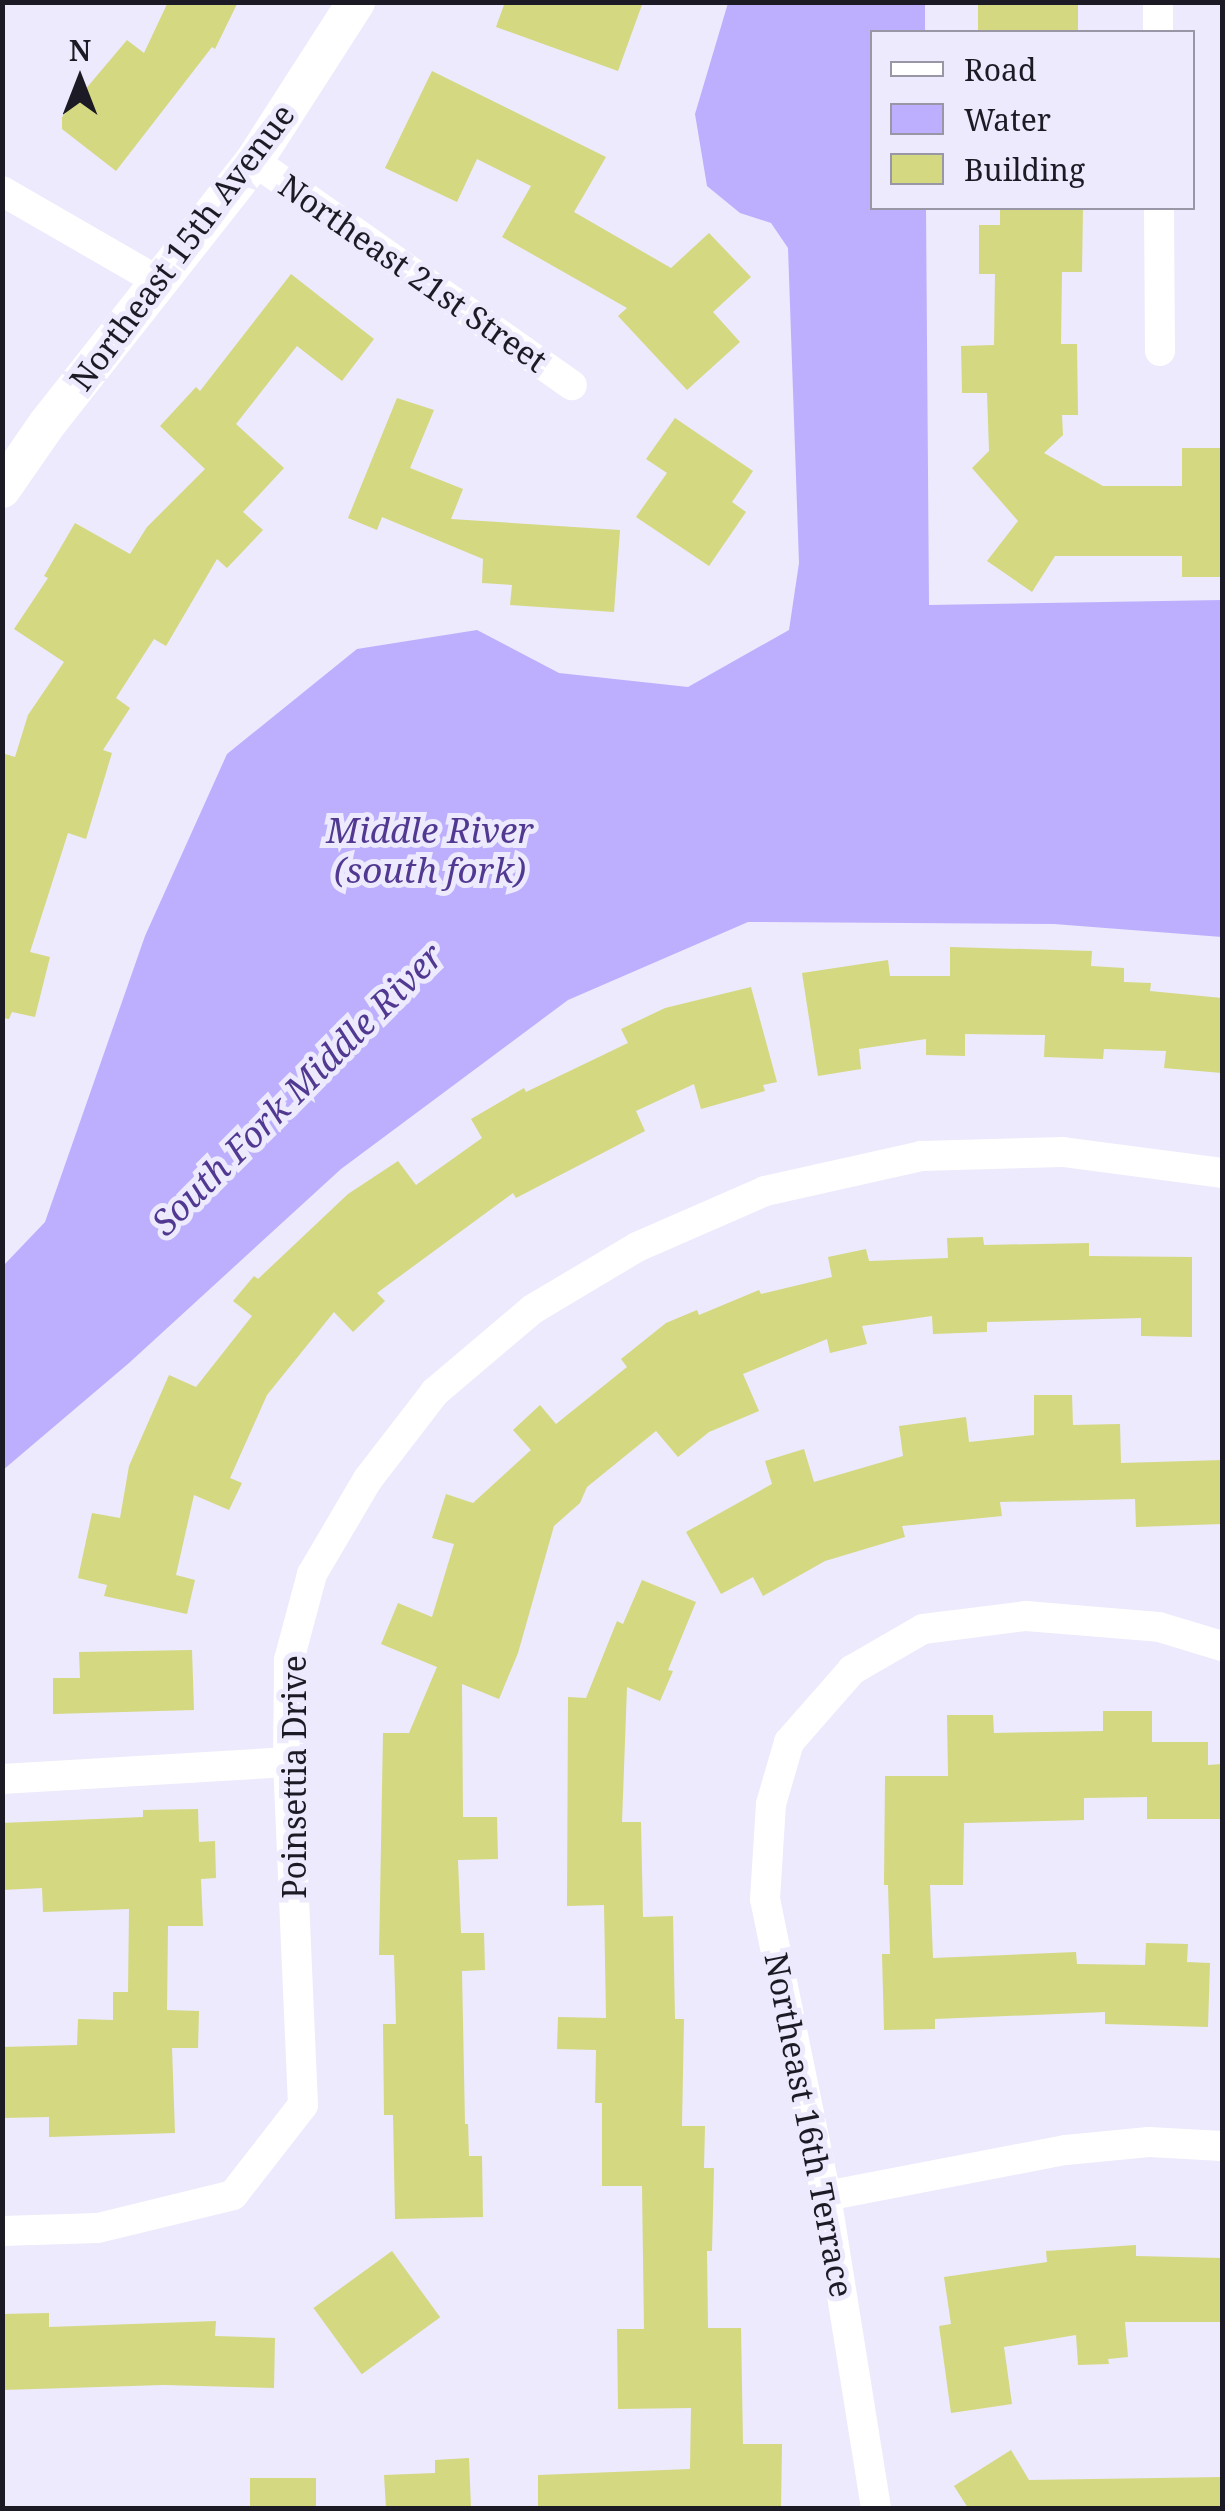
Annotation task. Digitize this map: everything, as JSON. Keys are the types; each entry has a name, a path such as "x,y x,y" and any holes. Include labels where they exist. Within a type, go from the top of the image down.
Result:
{"street":[{"name":"Northeast 15th Avenue","path":"2,488 254,161 356,2"},
{"path":"1158,2 1158,30"},
{"name":"Northeast 21st Street","path":"254,161 572,384"},
{"path":"2,191 158,281"},
{"path":"1160,210 1160,351"},
{"name":"Poinsettia Drive","path":"2,2231 98,2228 234,2195 303,2105 288,1762 289,1660 312,1574 368,1479 435,1392 533,1309 637,1246 764,1192 921,1156 1064,1152 1222,1173"},
{"name":"Northeast 16th Terrace","path":"876,2508 826,2196 764,1899 771,1804 788,1742 852,1670 924,1629 1026,1616 1159,1628 1222,1646"},
{"path":"2,1779 288,1762"},
{"path":"826,2196 1066,2150 1149,2142 1222,2146"}],"water":[{"name":"Middle River (south fork)","path":"728,3 925,3 925,30 870,30 870,210 926,210 929,605 1222,600 1222,937 1054,924 748,922 568,1000 341,1169 129,1363 3,1470 3,1266 45,1222 145,936 227,754 357,649 477,630 559,673 688,687 789,630 799,563 788,248 771,223 740,213 707,186 695,114"}],"building":[{"path":"168,2 238,2 215,49 212,47 116,171 62,129 62,117 127,40 144,53"},
{"path":"505,2 643,2 618,71 496,27"},
{"path":"978,2 1078,2 1078,30 978,30"},
{"path":"432,71 606,157 574,212 671,268 709,233 751,277 713,312 740,342 687,390 618,316 627,308 502,237 531,186 477,159 457,202 385,168"},
{"path":"1000,210 1083,210 1082,272 1062,272 1061,344 1077,344 1078,415 1062,415 1063,435 1044,453 1103,486 1182,486 1182,448 1222,448 1222,577 1182,577 1182,556 1055,556 1032,592 987,561 1018,521 972,468 989,451 987,393 962,393 961,346 994,345 995,274 979,274 979,225 1000,225"},
{"path":"291,274 374,339 342,381 297,346 236,424 284,468 243,512 263,530 227,568 217,559 166,646 154,639 116,698 130,708 103,750 112,753 86,839 68,833 30,952 50,957 35,1017 12,1012 9,1019 2,1018 2,753 15,757 28,715 64,662 14,629 48,578 44,576 75,523 130,554 147,527 205,469 160,426 196,387 200,391"},
{"path":"397,398 434,410 410,468 463,489 451,519 620,530 614,612 510,605 512,585 482,583 483,559 382,517 377,530 348,518"},
{"path":"675,418 753,471 732,502 746,512 709,566 636,517 667,473 646,459"},
{"path":"950,947 1092,951 1091,966 1124,968 1124,982 1151,983 1150,991 1222,998 1222,1073 1164,1068 1166,1051 1104,1049 1103,1059 1044,1057 1045,1035 965,1034 965,1056 926,1055 926,1039 859,1049 861,1069 818,1076 802,973 888,960 890,976 950,976"},
{"path":"751,987 777,1082 763,1085 765,1091 701,1109 694,1084 636,1111 645,1131 516,1198 513,1193 377,1293 385,1301 353,1332 334,1312 267,1395 230,1478 242,1483 229,1510 194,1495 176,1575 195,1580 187,1614 104,1596 107,1585 78,1578 92,1513 120,1518 129,1466 169,1375 196,1387 252,1316 233,1301 254,1276 258,1279 348,1194 398,1161 416,1185 482,1138 471,1119 524,1088 526,1092 628,1043 621,1029 665,1008"},
{"path":"983,1237 984,1245 1089,1243 1089,1256 1192,1257 1192,1337 1141,1336 1141,1318 987,1322 987,1332 933,1334 932,1316 862,1326 867,1344 830,1353 827,1339 743,1374 759,1411 709,1432 678,1457 656,1431 587,1487 580,1503 554,1526 518,1653 499,1699 462,1684 463,1817 497,1817 498,1859 458,1860 461,1933 484,1933 485,1970 462,1971 465,2124 469,2156 482,2156 483,2217 395,2219 393,2115 384,2115 383,2024 396,2024 394,1955 379,1955 383,1733 409,1733 437,1667 381,1644 398,1603 432,1617 454,1544 432,1538 446,1494 473,1503 531,1450 513,1430 540,1405 556,1424 627,1367 621,1359 666,1323 697,1310 699,1315 759,1290 761,1294 832,1277 828,1257 866,1249 869,1261 948,1258 947,1238"},
{"path":"1034,1395 1072,1395 1073,1425 1120,1424 1121,1463 1222,1460 1222,1524 1136,1527 1135,1499 1000,1502 1002,1516 902,1526 905,1537 825,1561 763,1596 753,1577 721,1594 686,1532 772,1484 765,1461 804,1449 814,1482 903,1456 899,1426 966,1417 969,1442 1034,1435"},
{"path":"642,1580 696,1602 668,1670 673,1671 660,1701 627,1687 622,1822 641,1822 643,1917 673,1916 675,2019 684,2019 682,2126 705,2126 704,2168 714,2168 712,2251 707,2251 708,2328 741,2328 743,2444 782,2444 781,2508 538,2508 538,2475 690,2469 691,2408 618,2409 617,2329 644,2329 642,2186 602,2186 602,2103 595,2103 596,2050 557,2049 558,2017 606,2018 604,1905 567,1906 568,1697 586,1698 617,1621 623,1624"},
{"path":"192,1650 194,1710 53,1714 53,1678 80,1678 79,1652"},
{"path":"1103,1711 1152,1711 1152,1742 1208,1742 1208,1765 1222,1764 1222,1819 1147,1819 1147,1797 1084,1798 1084,1820 964,1823 963,1885 930,1885 933,1958 1076,1952 1077,1964 1145,1965 1146,1943 1188,1944 1187,1962 1210,1963 1208,2027 1105,2024 1105,2012 935,2019 935,2029 884,2030 882,1954 890,1954 888,1885 884,1885 885,1776 948,1776 947,1715 993,1715 994,1733 1103,1731"},
{"path":"198,1809 199,1842 215,1841 216,1878 201,1879 203,1926 168,1926 167,2010 199,2011 198,2048 172,2048 175,2133 49,2137 49,2117 2,2118 2,2047 77,2045 78,2019 113,2020 113,1992 128,1992 129,1909 43,1912 42,1888 2,1890 2,1823 143,1817 143,1810"},
{"path":"1136,2245 1136,2256 1222,2258 1222,2322 1125,2322 1128,2357 1108,2359 1109,2364 1078,2365 1076,2335 1004,2347 1012,2404 951,2413 939,2326 951,2324 944,2277 1047,2262 1046,2251"},
{"path":"392,2251 440,2317 362,2374 314,2308"},
{"path":"49,2313 49,2327 216,2321 215,2336 275,2338 274,2388 164,2385 2,2390 2,2314"},
{"path":"1011,2450 1029,2480 1222,2477 1222,2508 968,2508 954,2486"},
{"path":"469,2458 471,2508 386,2508 384,2475 435,2473 435,2460"},
{"path":"250,2478 316,2478 316,2508 250,2508"}],"water label":[{"name":"South Fork Middle River","path":"297,1089"}]}
